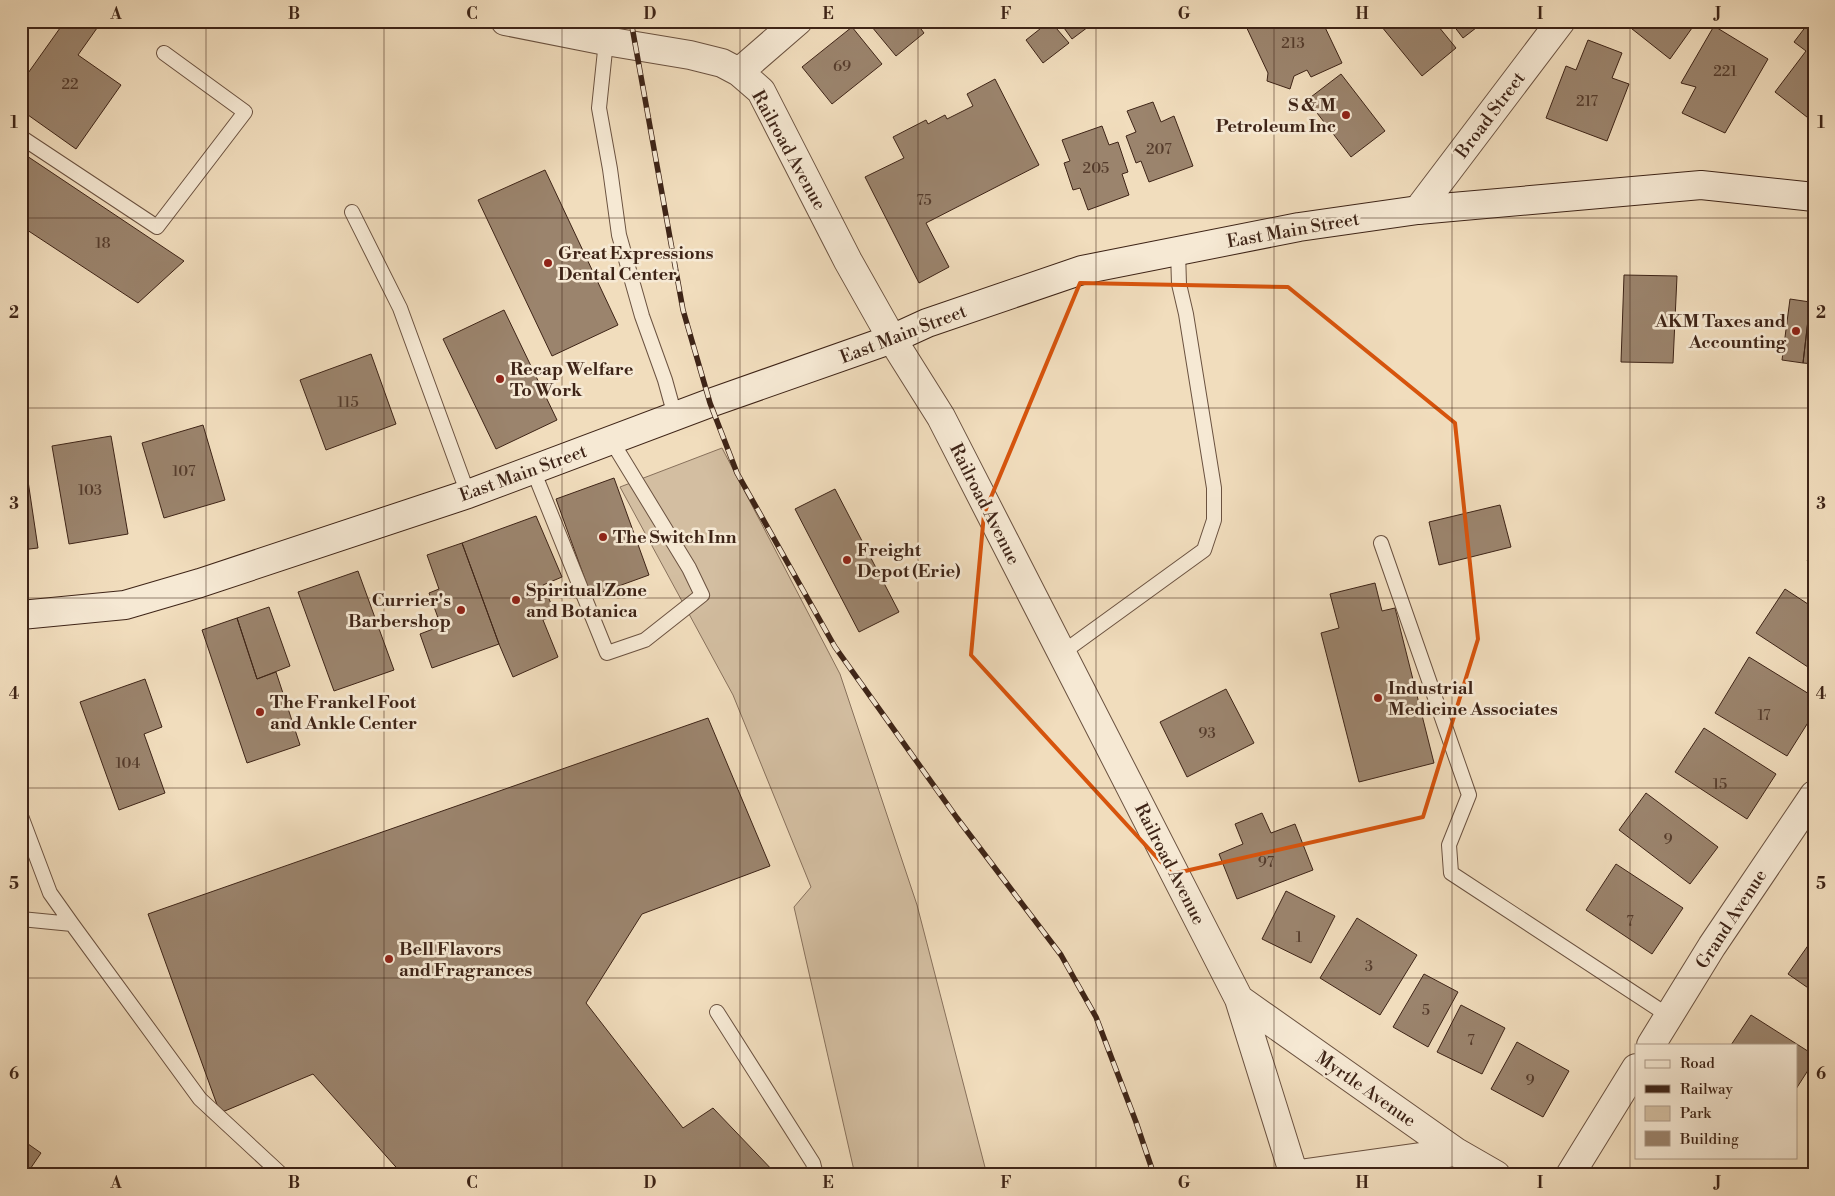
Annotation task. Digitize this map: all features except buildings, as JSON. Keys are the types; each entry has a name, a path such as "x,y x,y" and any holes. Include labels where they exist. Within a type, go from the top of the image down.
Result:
{"street":[{"name":"Railroad Avenue","path":"505,21 690,55 722,63 739,72 761,91 848,261 892,339 941,417 1239,999 1293,1175"},
{"path":"739,72 798,21"},
{"name":"Broad Street","path":"1418,210 1561,21"},
{"name":"East Main Street","path":"21,616 125,605 200,583 468,494 710,403 892,339 927,323 1082,270 1300,227 1418,210 1701,185 1814,197"},
{"name":"Grand Avenue","path":"1652,1044 1712,946 1814,795"},
{"name":"Myrtle Avenue","path":"1239,999 1456,1152 1496,1175"},
{"path":"1570,1175 1635,1070"},
{"path":"1293,1175 1456,1152"}],"lane":[{"path":"606,41 599,108 619,235 642,316 665,380 675,416"},
{"path":"21,137 157,227 245,112 164,53"},
{"path":"352,212 400,308 468,494"},
{"path":"1062,653 1204,550 1214,520 1214,488 1186,314 1179,284 1178,252"},
{"path":"533,470 607,653 645,640 702,595 689,568 611,440"},
{"path":"1381,544 1470,794 1449,845 1451,873 1669,1016"},
{"path":"21,816 50,893 72,924 200,1099 282,1175"},
{"path":"21,919 72,924"},
{"path":"717,1012 813,1163 816,1175"}],"highlighted area":[{"path":"1080,283 1288,287 1455,423 1478,639 1423,817 1172,874 971,655 984,514"}],"green space":[{"path":"722,448 840,674 917,905 987,1175 855,1175 794,907 811,887 733,695 620,487"}],"railway":[{"path":"631,21 683,310 710,403 737,473 835,647 957,818 1061,955 1096,1017 1154,1175"}],"place":[{"name":"S & M Petroleum Inc","path":"1346,115"},
{"name":"Great Expressions Dental Center","path":"548,263"},
{"name":"AKM Taxes and Accounting","path":"1796,331"},
{"name":"Recap Welfare To Work","path":"500,379"},
{"name":"The Switch Inn","path":"603,537"},
{"name":"Freight Depot (Erie)","path":"847,560"},
{"name":"Spiritual Zone and Botanica","path":"516,600"},
{"name":"Currier's Barbershop","path":"461,610"},
{"name":"Industrial Medicine Associates","path":"1378,698"},
{"name":"The Frankel Foot and Ankle Center","path":"260,712"},
{"name":"Bell Flavors and Fragrances","path":"389,959"}]}
